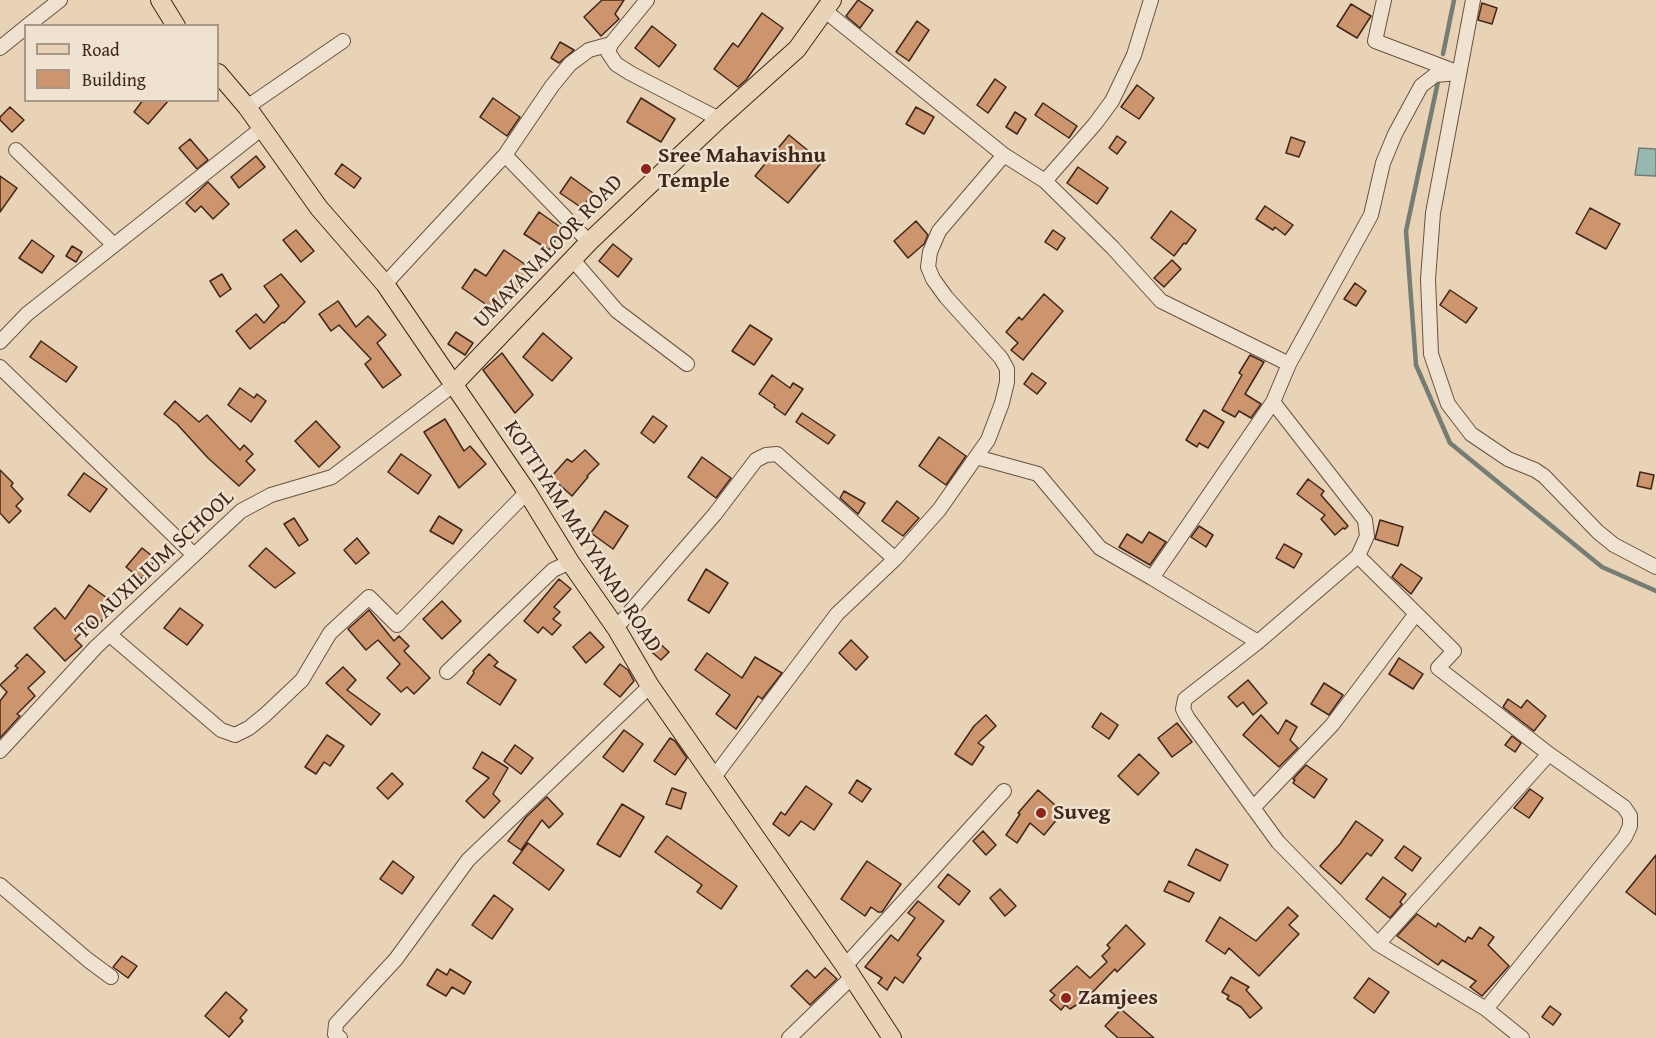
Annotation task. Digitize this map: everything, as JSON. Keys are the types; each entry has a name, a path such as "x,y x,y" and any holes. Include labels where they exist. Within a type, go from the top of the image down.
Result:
{"main road":[{"path":"160,0 175,24"},
{"name":"UMAYANALOOR ROAD","path":"452,386 589,242 719,118 796,49 828,5"},
{"name":"KOTTIYAM MAYYANAD ROAD","path":"219,75 247,107 320,208 385,284 452,386 527,492 570,562 616,628 650,686 892,1038"}],"street":[{"path":"29,24 60,0"},
{"path":"647,0 610,44 608,52 616,63 630,73 719,118"},
{"path":"1045,181 1112,101 1134,56 1151,0"},
{"path":"1384,0 1375,41 1459,73"},
{"path":"1473,0 1433,213 1428,279 1431,354 1448,404 1471,434 1508,459 1544,476 1598,532 1614,545 1656,567"},
{"path":"828,5 1004,155 1045,181 1113,248 1161,301 1289,364"},
{"path":"0,48 24,28"},
{"path":"247,107 344,41"},
{"path":"385,284 505,155 552,86 570,64 589,50 610,44"},
{"path":"1152,578 1273,402 1289,364 1371,215 1383,163 1414,97 1421,86 1435,75 1459,73"},
{"path":"0,342 27,314 261,129"},
{"path":"16,150 114,245"},
{"path":"505,155 589,242"},
{"path":"714,777 837,614 895,559 939,510 988,440 1002,403 1007,382 1007,369 1001,358 946,297 933,279 928,267 930,252 939,231 1004,155"},
{"path":"573,260 617,311 687,364"},
{"path":"0,367 194,555"},
{"name":"TO AUXILIUM SCHOOL","path":"0,751 81,663 241,511 271,495 332,477 452,386"},
{"path":"1273,402 1365,520 1367,536 1358,556 1258,642 1185,699 1183,709 1278,842 1378,944 1485,1009 1522,1038"},
{"path":"616,628 715,514 756,460 766,455 777,454 895,559"},
{"path":"976,457 1038,474 1100,548 1258,642"},
{"path":"110,635 220,730 235,735 249,728 265,715 302,680 330,633 369,597 397,625 527,492"},
{"path":"1358,556 1415,615 1454,651 1438,668 1549,754 1624,807 1630,816 1630,826 1624,837 1485,1009"},
{"path":"447,672 553,570 570,562"},
{"path":"1253,808 1332,725 1415,615"},
{"path":"340,1038 335,1034 336,1024 396,959 468,860 650,686"},
{"path":"1378,944 1549,754"},
{"path":"789,1038 1004,791"},
{"path":"0,885 111,977"}],"water":[{"path":"1639,148 1656,149 1656,176 1635,175"}],"building":[{"path":"602,0 624,0 615,14 619,19 601,36 584,17"},
{"path":"858,0 873,10 860,28 846,16"},
{"path":"1482,3 1497,8 1492,24 1478,20"},
{"path":"1351,4 1371,16 1357,38 1337,26"},
{"path":"762,13 783,28 746,80 738,87 714,69 733,43 738,47"},
{"path":"917,21 929,30 909,61 896,52"},
{"path":"652,26 676,45 659,67 635,48"},
{"path":"560,42 574,50 559,63 551,58"},
{"path":"995,79 1006,87 988,113 977,105"},
{"path":"1137,85 1154,98 1139,119 1121,107"},
{"path":"493,98 520,117 507,136 480,117"},
{"path":"641,98 675,119 661,142 627,122"},
{"path":"142,102 167,102 148,124 134,112"},
{"path":"1043,103 1077,126 1069,138 1035,115"},
{"path":"10,107 24,120 12,132 0,120 0,117"},
{"path":"916,107 934,117 924,134 906,124"},
{"path":"1015,112 1026,119 1017,134 1006,127"},
{"path":"789,135 822,162 788,203 755,176"},
{"path":"1117,136 1126,142 1117,154 1109,148"},
{"path":"1291,137 1305,142 1299,157 1286,153"},
{"path":"190,139 208,160 197,169 179,148"},
{"path":"256,156 265,167 239,188 231,177"},
{"path":"342,164 361,178 354,188 335,174"},
{"path":"1078,167 1108,188 1097,204 1067,183"},
{"path":"0,176 17,188 0,212"},
{"path":"571,177 593,193 582,208 560,193"},
{"path":"208,182 229,204 213,219 201,206 195,212 186,203"},
{"path":"1265,206 1293,225 1285,235 1275,227 1273,230 1256,219"},
{"path":"1590,208 1620,224 1606,249 1576,233"},
{"path":"1171,211 1196,230 1174,256 1151,238"},
{"path":"539,212 563,229 549,250 524,234"},
{"path":"916,221 928,235 924,244 908,258 894,241"},
{"path":"296,230 314,251 301,262 283,240"},
{"path":"1053,230 1065,238 1057,250 1045,242"},
{"path":"32,240 54,256 42,273 19,258"},
{"path":"613,244 632,259 618,277 599,261"},
{"path":"72,246 82,252 76,262 66,256"},
{"path":"504,250 532,269 517,291 513,288 497,312 462,288 475,269 486,276"},
{"path":"1172,260 1181,269 1164,287 1154,278"},
{"path":"222,274 231,289 220,297 210,281"},
{"path":"281,274 305,302 284,323 250,349 236,331 256,314 264,323 279,306 264,286"},
{"path":"1355,283 1366,291 1356,306 1344,299"},
{"path":"1450,290 1477,308 1466,323 1440,305"},
{"path":"1044,294 1063,311 1023,360 1011,350 1018,343 1006,332 1019,317 1022,320"},
{"path":"338,301 356,327 368,316 386,335 377,343 401,375 383,388 365,364 371,359 339,325 331,331 319,314"},
{"path":"750,325 772,339 754,365 732,351"},
{"path":"456,332 473,343 465,355 448,344"},
{"path":"543,333 572,358 552,381 523,357"},
{"path":"41,341 77,367 66,382 30,357"},
{"path":"502,353 533,395 515,413 483,370"},
{"path":"1250,355 1264,362 1245,394 1261,404 1251,418 1239,411 1235,417 1222,410 1242,375 1239,373"},
{"path":"1032,373 1046,383 1037,394 1024,384"},
{"path":"772,375 790,388 793,383 803,389 785,415 759,394"},
{"path":"240,388 254,398 257,394 266,401 251,422 228,405"},
{"path":"175,401 199,422 207,415 240,450 244,445 253,454 246,461 255,470 239,486 164,414"},
{"path":"1204,410 1224,422 1208,448 1199,443 1197,447 1186,440"},
{"path":"802,413 835,435 828,444 796,422"},
{"path":"653,416 667,426 654,443 641,433"},
{"path":"445,419 464,451 470,446 486,464 459,488 424,432"},
{"path":"316,421 340,447 319,467 295,441"},
{"path":"939,437 966,456 946,485 919,466"},
{"path":"585,450 599,464 572,496 551,477 567,459 572,462"},
{"path":"401,454 431,475 418,494 388,472"},
{"path":"702,457 731,478 716,498 688,477"},
{"path":"0,470 13,483 11,486 23,499 16,506 21,511 9,523 0,513"},
{"path":"1640,472 1654,475 1651,489 1637,486"},
{"path":"84,473 107,489 90,512 68,495"},
{"path":"1308,479 1324,491 1321,495 1348,526 1345,529 1343,528 1335,535 1321,519 1325,515 1297,494"},
{"path":"844,491 865,503 858,514 840,498"},
{"path":"897,501 919,518 903,536 882,521"},
{"path":"605,511 628,526 613,549 591,533"},
{"path":"439,516 462,530 453,544 430,531"},
{"path":"294,518 308,540 299,546 284,524"},
{"path":"1380,520 1403,527 1398,546 1375,539"},
{"path":"1199,526 1213,535 1206,547 1191,537"},
{"path":"1149,532 1166,542 1150,565 1119,547 1127,534 1142,543"},
{"path":"357,538 369,553 356,564 344,550"},
{"path":"1284,544 1302,554 1294,568 1276,558"},
{"path":"142,548 156,559 141,579 126,567"},
{"path":"266,548 295,573 275,588 249,566"},
{"path":"1401,564 1422,578 1411,594 1392,577"},
{"path":"706,569 728,583 709,613 688,600"},
{"path":"559,579 571,589 554,607 560,612 553,619 561,625 552,635 543,627 538,633 524,621"},
{"path":"89,585 114,603 98,626 92,623 75,639 82,646 65,661 34,628 55,608 65,619"},
{"path":"442,601 461,621 442,639 423,619"},
{"path":"180,608 203,625 187,645 164,628"},
{"path":"369,610 394,641 399,636 409,646 404,651 430,678 414,694 407,687 401,692 387,678 400,664 378,640 366,650 348,629"},
{"path":"590,632 604,647 586,663 573,647"},
{"path":"655,639 669,652 661,660 647,648"},
{"path":"851,640 868,657 856,670 839,653"},
{"path":"707,653 742,678 755,657 782,673 762,699 758,696 736,729 716,714 730,695 695,670"},
{"path":"27,654 45,672 28,688 35,696 17,714 20,716 0,738 0,701 7,692 0,685 18,668 15,666"},
{"path":"489,654 498,662 494,666 516,680 500,705 467,683 473,671"},
{"path":"1399,658 1423,674 1413,689 1389,674"},
{"path":"620,664 628,670 634,681 620,697 604,684"},
{"path":"343,667 356,680 347,690 380,714 371,725 326,683"},
{"path":"1248,680 1267,703 1253,715 1243,702 1237,707 1228,697"},
{"path":"1324,683 1343,695 1329,715 1311,704"},
{"path":"1508,699 1521,708 1527,700 1546,716 1534,731 1503,707"},
{"path":"1101,713 1118,725 1109,739 1092,727"},
{"path":"986,715 996,726 978,743 984,747 972,765 955,754 974,726"},
{"path":"1261,715 1278,734 1286,720 1297,727 1290,740 1298,748 1279,767 1243,735"},
{"path":"1177,723 1192,742 1172,757 1158,738"},
{"path":"624,730 643,744 623,772 603,757"},
{"path":"327,735 344,746 330,766 324,762 316,774 305,767"},
{"path":"1512,736 1521,743 1515,752 1505,745"},
{"path":"670,738 675,741 687,758 675,775 654,761"},
{"path":"515,745 533,758 521,774 504,761"},
{"path":"482,752 508,768 493,794 500,801 484,818 466,801 489,778 473,768"},
{"path":"1139,754 1159,773 1138,795 1118,776"},
{"path":"1306,765 1327,779 1314,798 1293,783 1295,780 1293,779"},
{"path":"392,773 403,784 388,799 377,788"},
{"path":"857,780 871,789 862,802 849,793"},
{"path":"806,786 832,804 814,830 801,821 789,836 773,824 781,812 785,815"},
{"path":"672,788 686,793 681,809 666,804"},
{"path":"1530,789 1543,798 1529,818 1514,808"},
{"name":"Suveg","path":"1038,790 1063,812 1044,835 1030,823 1017,843 1006,835 1020,814 1018,813"},
{"path":"547,797 563,814 549,828 542,820 521,850 508,841 526,817"},
{"path":"622,804 644,817 620,857 597,844"},
{"path":"1356,821 1383,840 1371,856 1367,853 1341,884 1320,866 1340,844"},
{"path":"983,831 996,845 986,855 973,841"},
{"path":"667,836 737,886 721,909 697,892 702,885 655,852"},
{"path":"528,843 564,870 549,890 513,863"},
{"path":"1404,846 1421,858 1412,871 1395,858"},
{"path":"1196,849 1228,865 1220,881 1188,865"},
{"path":"1656,855 1656,915 1626,892"},
{"path":"393,861 414,877 402,894 380,879"},
{"path":"867,861 901,884 882,912 871,907 865,916 841,899"},
{"path":"948,874 970,891 959,905 938,887"},
{"path":"1383,877 1406,894 1400,902 1402,904 1390,918 1366,899"},
{"path":"1169,881 1194,893 1189,902 1164,891"},
{"path":"1000,889 1016,906 1005,916 990,898"},
{"path":"494,895 513,909 492,939 472,925"},
{"path":"918,901 944,921 917,955 921,958 903,983 895,977 887,990 878,983 882,978 865,967 891,935 898,941 915,918 908,913"},
{"path":"1288,907 1298,916 1289,925 1299,934 1259,976 1229,948 1225,954 1206,941 1220,917 1256,941"},
{"path":"1417,914 1436,927 1438,923 1465,942 1468,937 1472,939 1480,927 1494,937 1488,945 1509,966 1482,996 1470,987 1476,981 1442,960 1438,965 1397,936"},
{"path":"1126,925 1145,944 1117,972 1115,969 1087,998 1070,1009 1065,1005 1061,1010 1050,1000 1055,995 1050,991 1077,966 1090,978 1107,962 1102,956 1110,948 1107,945"},
{"path":"122,956 137,966 128,978 113,967"},
{"path":"825,968 837,979 810,1005 791,986 807,970 815,978"},
{"path":"437,969 447,975 450,969 471,982 464,994 452,987 446,996 427,985"},
{"path":"1231,977 1249,987 1246,990 1262,1008 1250,1018 1241,1007 1227,999 1229,996 1222,992"},
{"path":"1369,978 1389,992 1374,1013 1354,998"},
{"path":"226,992 247,1010 240,1018 243,1021 229,1037 205,1016"},
{"path":"1550,1006 1561,1014 1553,1025 1542,1017"},
{"path":"1121,1009 1154,1038 1118,1038 1105,1026"}],"waterway":[{"path":"1443,54 1454,0"},
{"path":"1439,77 1406,231 1416,365 1450,443 1602,567 1656,591"}],"place":[{"name":"Sree Mahavishnu Temple","path":"646,169"},
{"name":"Suveg","path":"1041,813"},
{"name":"Zamjees","path":"1066,998"}]}
